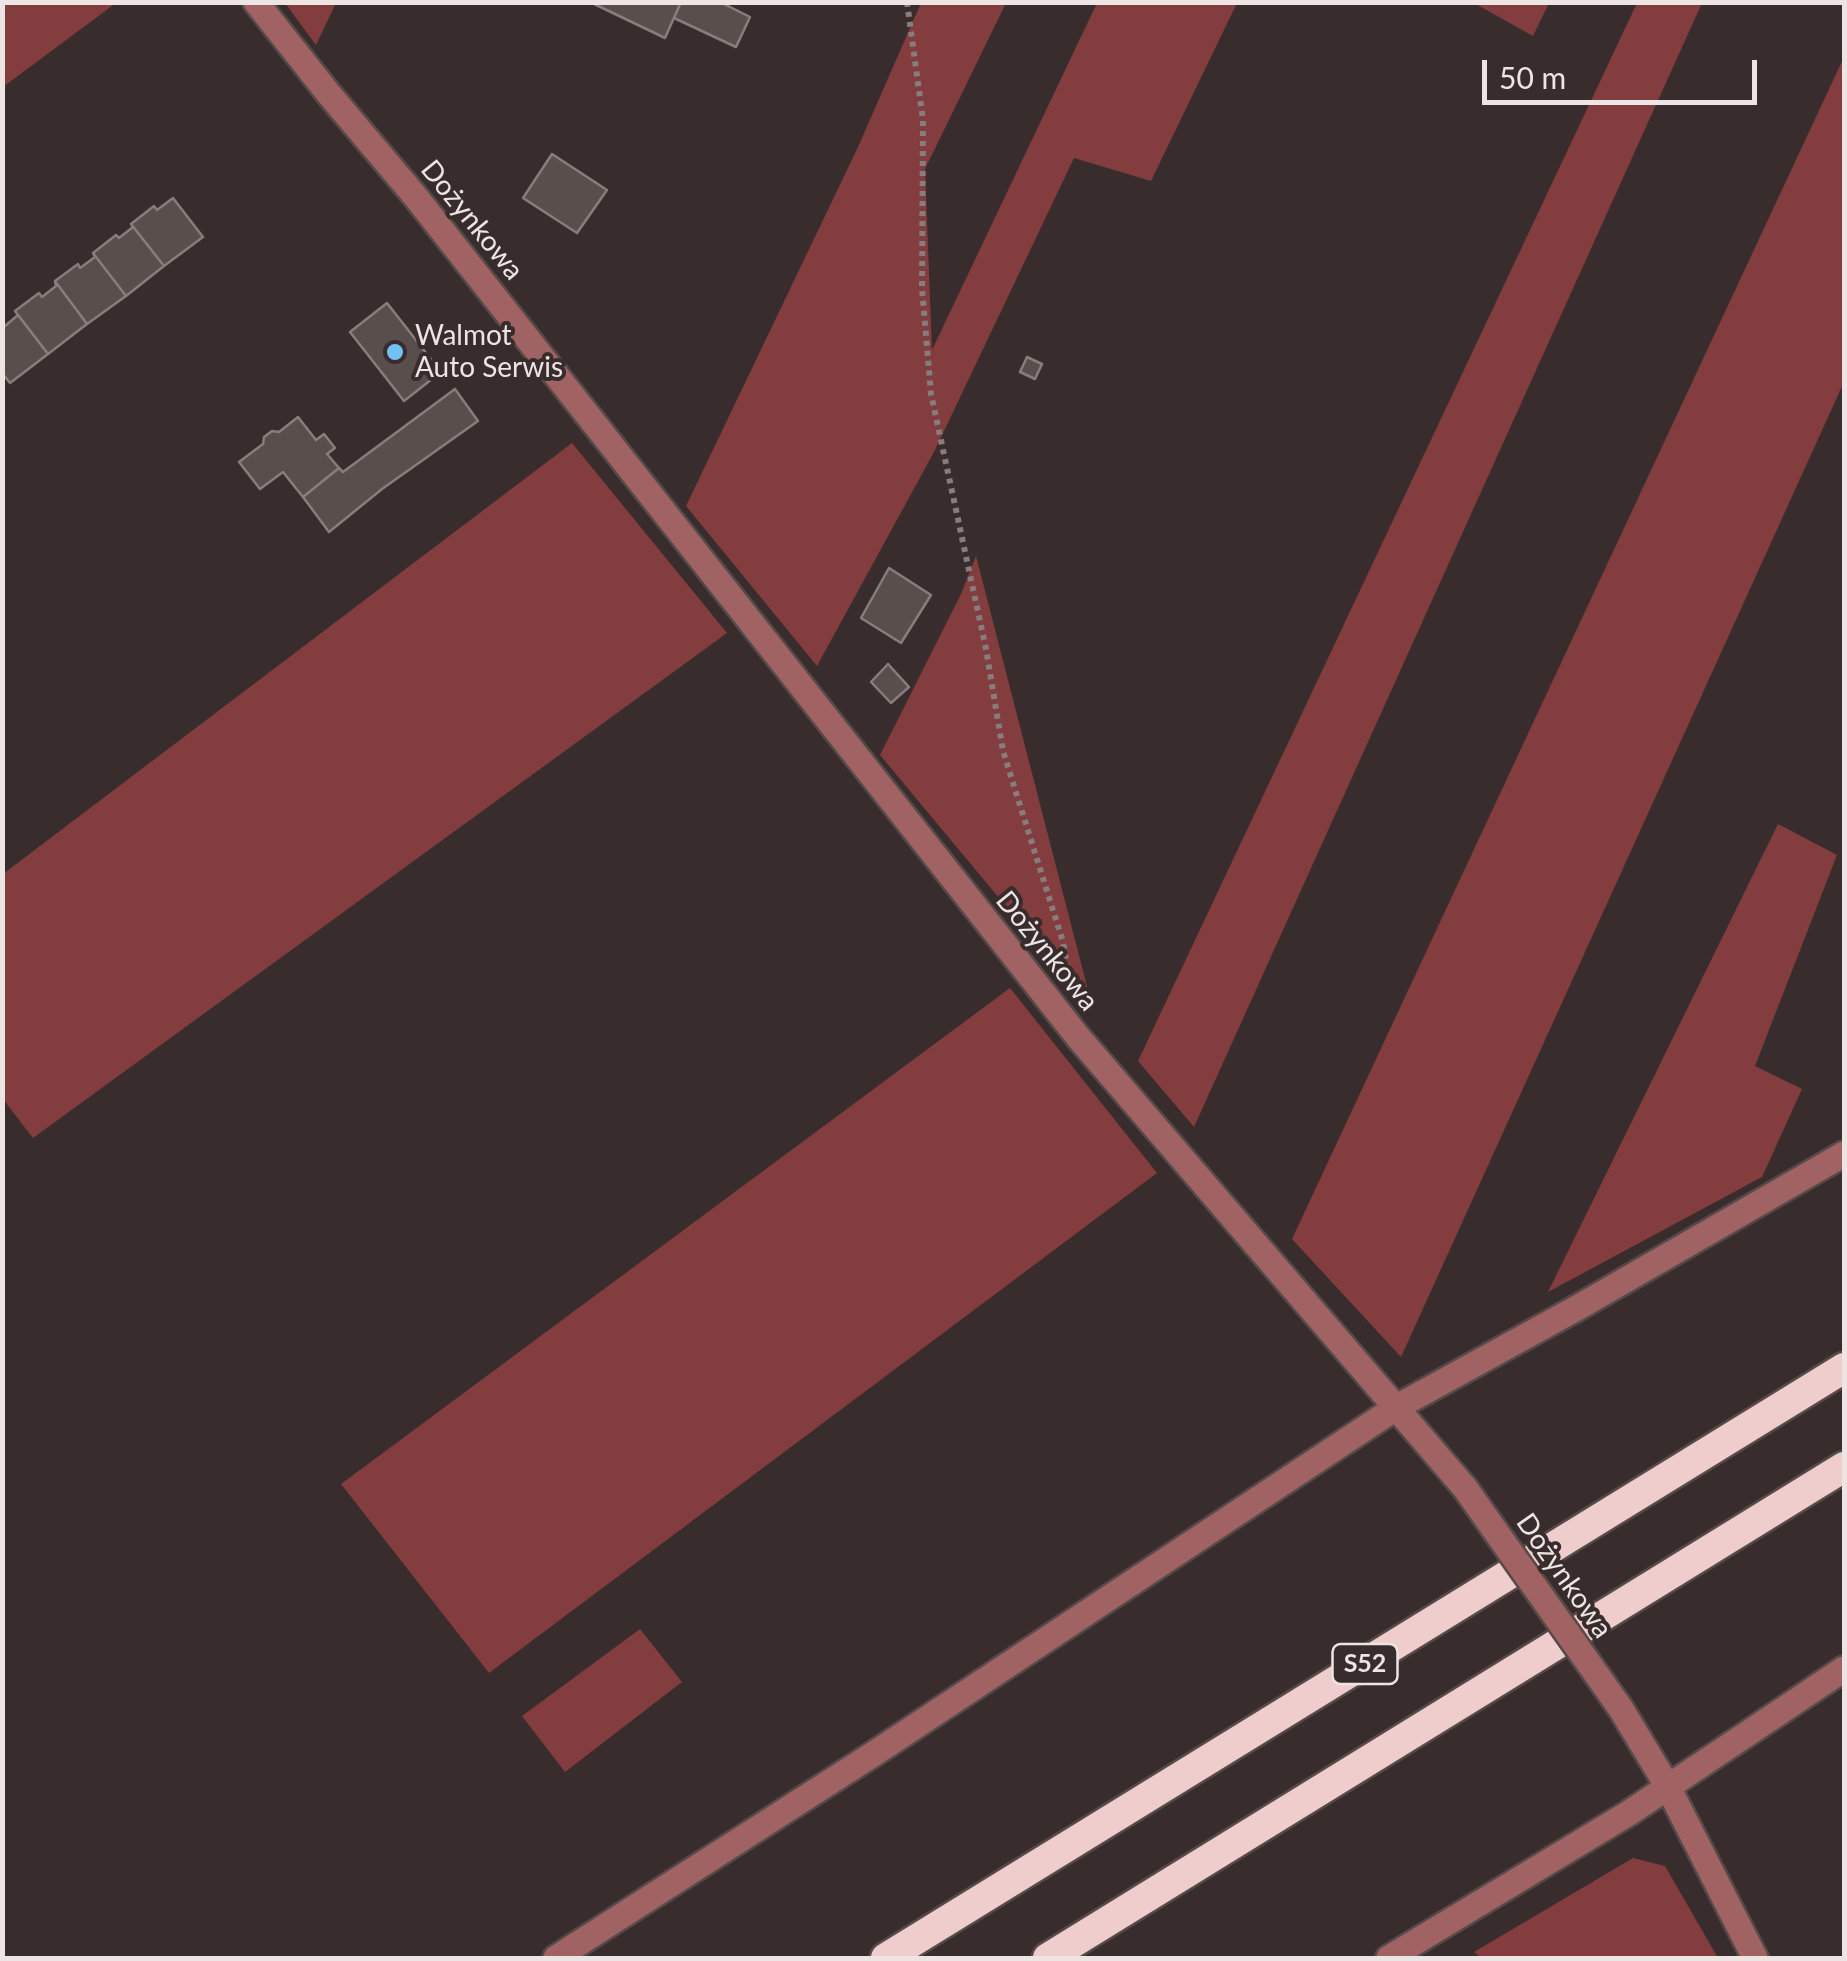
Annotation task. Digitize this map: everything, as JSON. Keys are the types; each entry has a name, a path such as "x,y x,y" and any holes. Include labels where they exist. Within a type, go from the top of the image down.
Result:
{"highway":[{"name":"S52","path":"886,1958 1844,1368"},
{"path":"1048,1958 1844,1467"}],"street":[{"name":"Dożynkowa","path":"256,2 415,196 1078,1037 1465,1488 1621,1709 1668,1786 1755,1958"},
{"path":"556,1958 875,1753 1397,1407 1844,1154"},
{"path":"1389,1958 1668,1786 1844,1669"}],"path":[{"path":"908,2 923,120 922,288 931,394 1004,752 1063,942 1069,980"}],"shaded area":[{"path":"3,2 116,2 116,3 3,87"},
{"path":"1472,2 1549,2 1549,3 1533,36"},
{"path":"285,3 336,3 316,45"},
{"path":"921,3 1006,3 925,169 932,350 1097,3 1237,3 1151,181 1074,158 934,452 817,666 686,506 858,147"},
{"path":"1637,3 1702,3 1194,1127 1138,1061"},
{"path":"1844,57 1844,382 1401,1357 1292,1239"},
{"path":"572,443 727,633 33,1138 3,1099 3,874"},
{"path":"976,556 1090,998 1044,952 880,755 961,594"},
{"path":"1778,824 1837,855 1755,1066 1802,1089 1762,1177 1548,1292"},
{"path":"1010,988 1157,1173 489,1673 341,1484"},
{"path":"640,1629 682,1682 565,1772 522,1716"},
{"path":"1633,1858 1665,1866 1718,1958 1481,1958 1474,1952"}],"building":[{"path":"590,2 681,2 665,38"},
{"path":"681,2 720,2 750,17 736,47 674,18"},
{"path":"552,154 607,190 577,233 523,198"},
{"path":"173,198 203,237 164,266 131,224 154,206 157,210"},
{"path":"131,224 164,266 126,296 93,253 116,235 119,238 133,227"},
{"path":"93,253 126,296 87,324 55,281 95,257"},
{"path":"55,281 87,324 48,354 15,311 39,293 42,297 56,286"},
{"name":"Walmot Auto Serwis","path":"387,303 441,372 404,401 350,332"},
{"path":"18,315 48,354 10,383 2,373 2,324 5,326"},
{"path":"1027,357 1042,364 1035,379 1020,372"},
{"path":"455,389 478,421 329,532 303,497"},
{"path":"298,417 316,440 324,434 335,448 327,454 339,468 303,497 283,472 260,489 239,462 263,444 264,437 272,431 279,432"},
{"path":"889,568 931,595 901,643 861,618"},
{"path":"888,664 909,687 891,703 871,682"}],"place":[{"name":"Walmot Auto Serwis","path":"395,352"}]}
